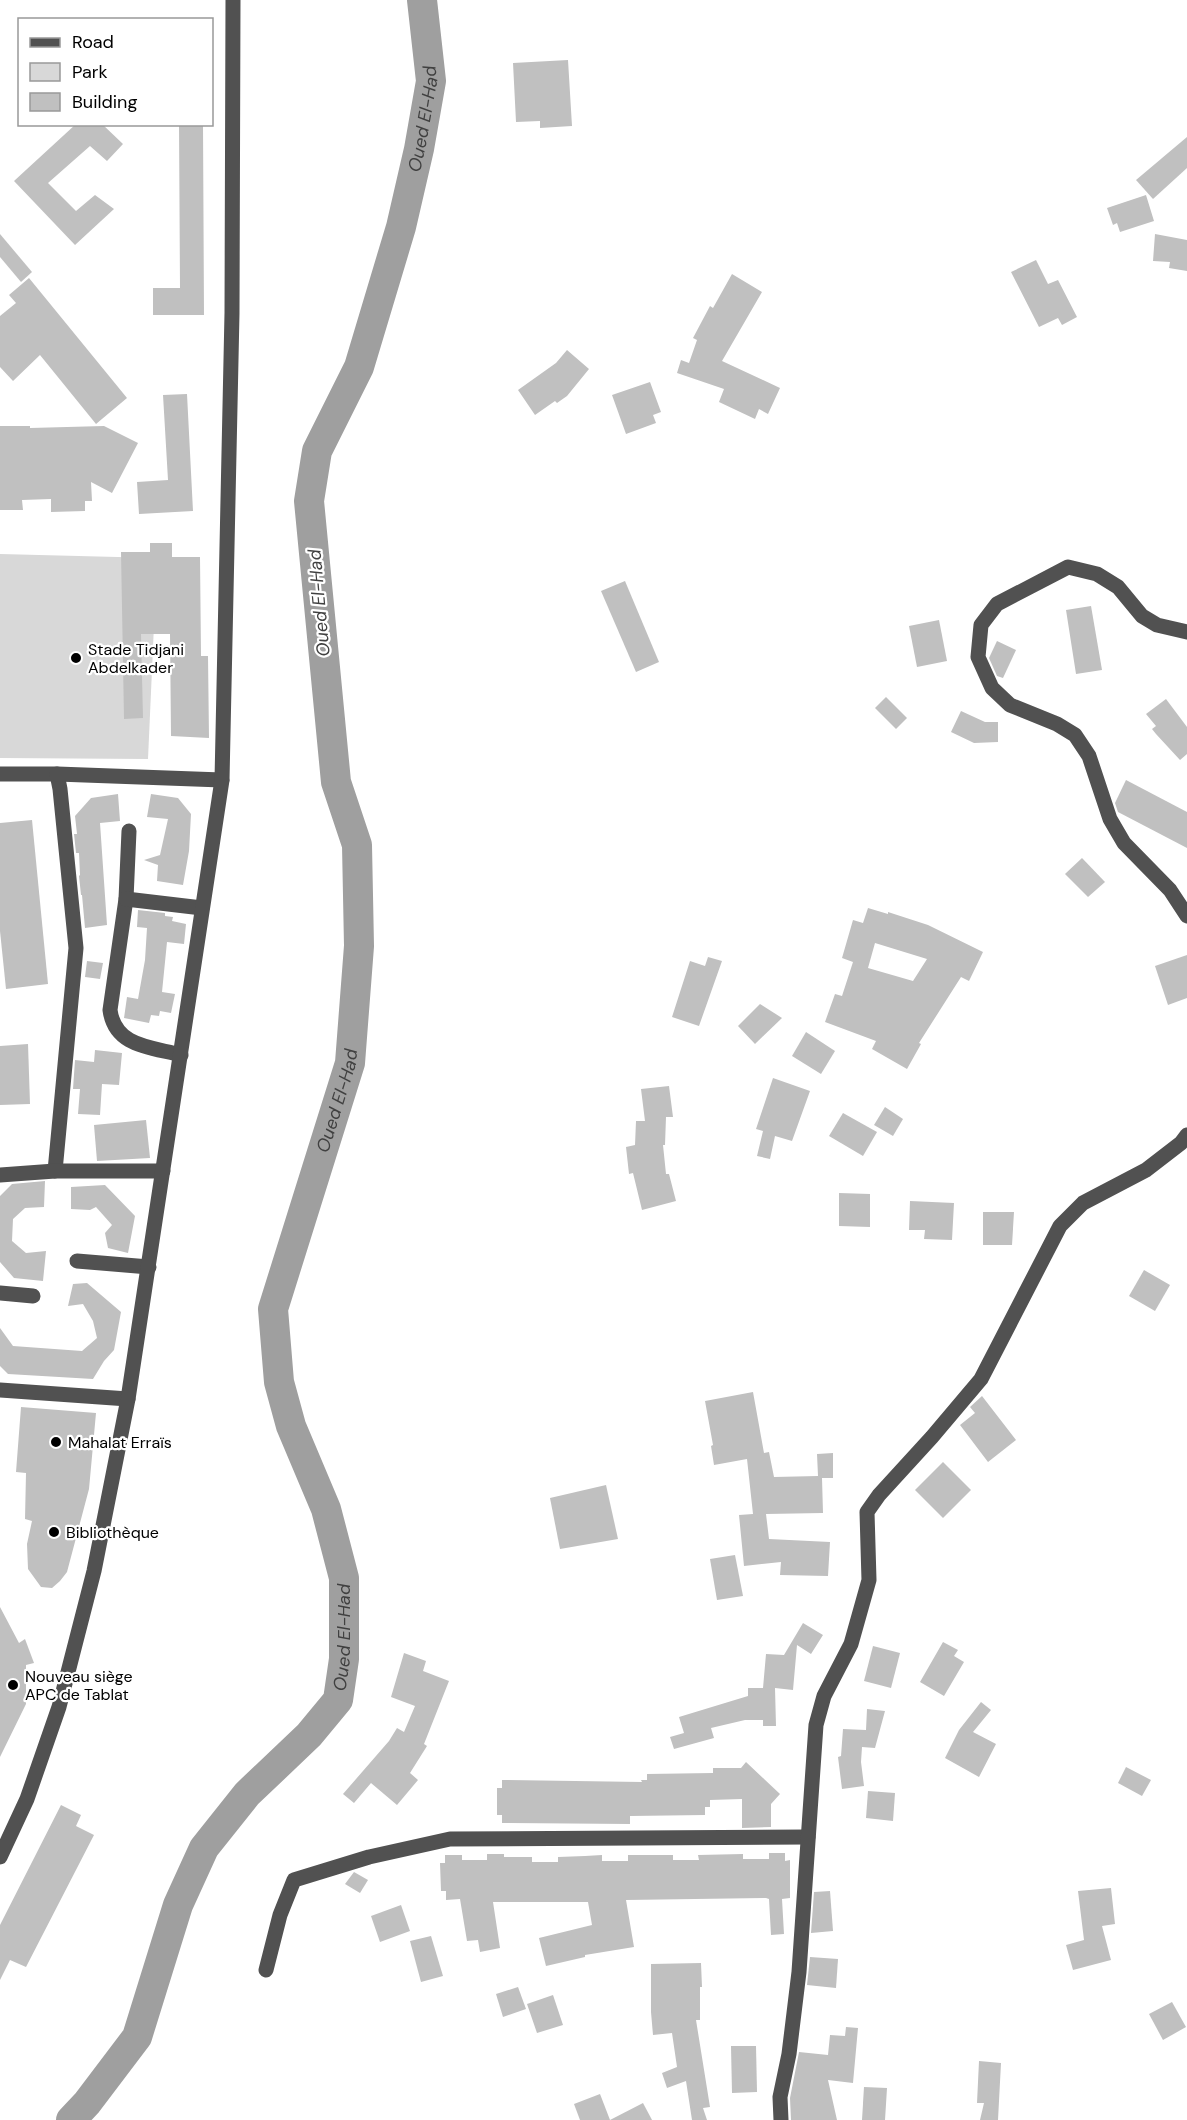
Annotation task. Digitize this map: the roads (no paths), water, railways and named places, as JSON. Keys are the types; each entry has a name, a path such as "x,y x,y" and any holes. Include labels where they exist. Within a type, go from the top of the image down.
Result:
{"street":[{"path":"0,1857 27,1799 58,1707 94,1571 128,1399 222,780 232,313 233,0"},
{"path":"1187,632 1157,625 1142,616 1118,587 1096,574 1068,567 996,604 981,625 978,657 992,688 1010,705 1057,724 1075,735 1089,756 1110,819 1124,843 1170,890 1187,916"},
{"path":"0,774 222,780"},
{"path":"55,1171 76,948 57,774"},
{"path":"129,831 126,899 111,1019 120,1035 128,1040 181,1055"},
{"path":"126,899 202,908"},
{"path":"781,2120 780,2097 789,2054 799,1972 816,1725 824,1696 851,1644 869,1580 867,1512 879,1495 932,1437 981,1378 1060,1226 1083,1203 1146,1170 1187,1136"},
{"path":"0,1174 55,1171 163,1171"},
{"path":"77,1261 148,1267"},
{"path":"0,1293 33,1296"},
{"path":"0,1390 128,1399"},
{"path":"266,1970 280,1915 294,1880 390,1852 450,1839 808,1837"}],"waterway":[{"name":"Oued El-Had","path":"71,2120 87,2103 137,2037 178,1905 204,1848 247,1794 309,1735 338,1700 344,1659 344,1578 326,1509 291,1426 279,1382 273,1309 350,1063 359,946 357,845 336,782 309,501 317,451 359,367 401,227 419,149 431,81 422,0"}],"place":[{"name":"Stade Tidjani Abdelkader","path":"76,658"},
{"name":"Mahalat Erraïs","path":"56,1442"},
{"name":"Bibliothèque","path":"54,1532"},
{"name":"Nouveau siège APC de Tablat","path":"13,1685"}]}
